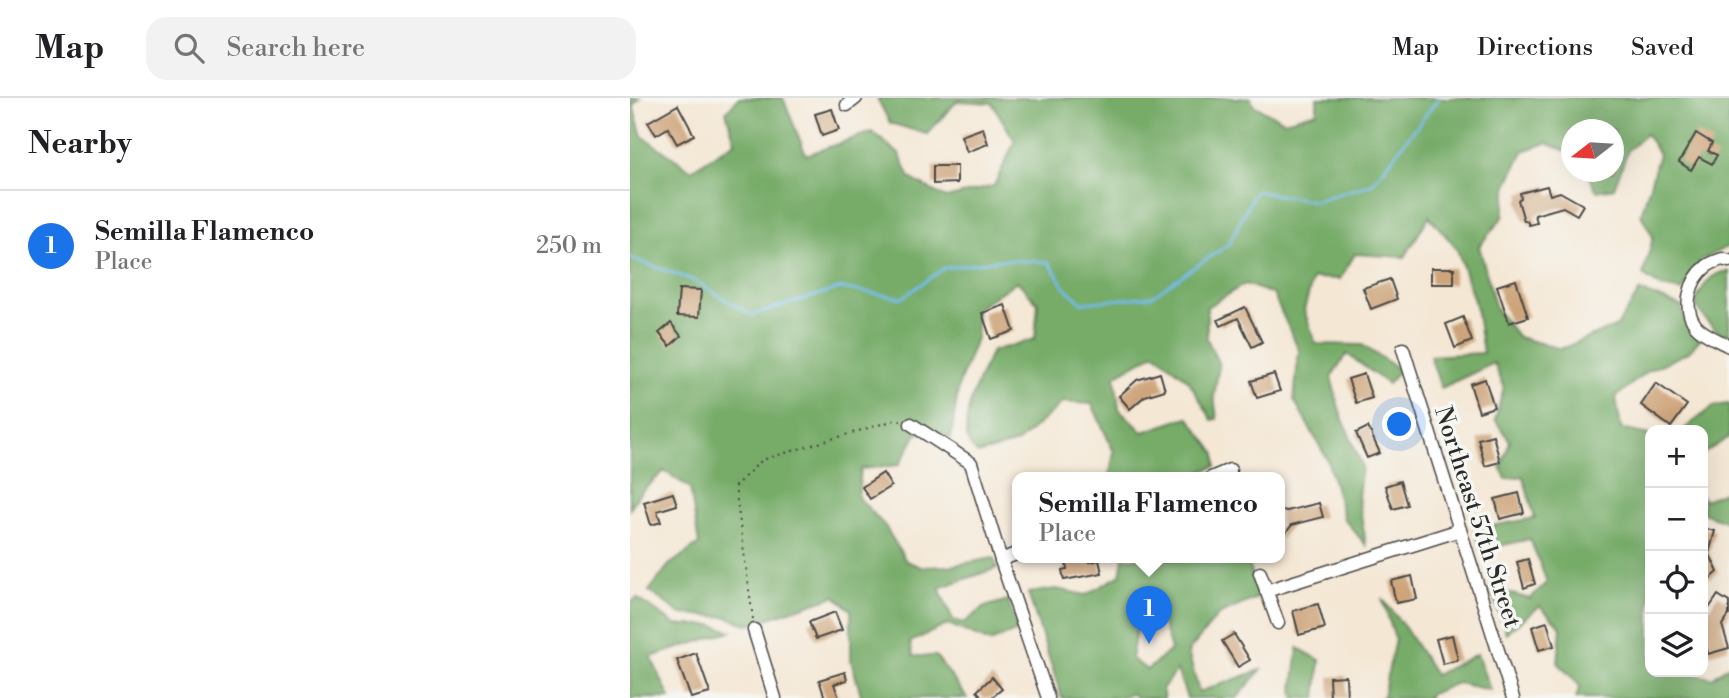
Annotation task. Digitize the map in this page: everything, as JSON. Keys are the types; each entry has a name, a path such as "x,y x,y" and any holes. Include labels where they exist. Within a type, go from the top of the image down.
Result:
{"street":[{"path":"1729,261 1722,259 1705,267 1687,301 1689,312 1702,332 1729,346"},
{"name":"Northeast 57th Street","path":"1402,349 1513,698"},
{"path":"911,424 971,463 1048,698"},
{"path":"1225,472 1230,470"},
{"path":"1266,590 1460,530"},
{"path":"1001,560 1012,555"},
{"path":"1260,573 1278,623"},
{"path":"754,631 775,698"}],"path":[{"path":"754,631 735,486 762,460 895,419 911,424"}],"green space":[{"path":"630,98 640,98 633,105 642,136 691,170 735,142 726,112 738,98 783,98 806,155 872,132 899,154 910,178 946,198 994,186 1015,141 992,103 957,101 927,134 890,123 877,98 1251,98 1253,105 1284,121 1317,112 1317,98 1729,98 1729,246 1701,260 1682,291 1661,287 1643,275 1653,237 1641,215 1659,154 1646,134 1628,150 1624,161 1624,119 1561,119 1561,149 1547,143 1523,151 1507,185 1503,217 1479,246 1496,309 1518,337 1561,349 1617,326 1640,291 1681,306 1686,325 1700,339 1689,352 1647,371 1616,397 1621,429 1645,434 1645,677 1712,678 1729,665 1729,698 1576,698 1580,686 1558,663 1561,627 1540,606 1506,633 1490,588 1530,599 1547,582 1530,539 1481,550 1474,529 1535,518 1523,476 1506,479 1501,468 1510,441 1495,420 1504,387 1494,363 1441,388 1430,356 1483,353 1476,307 1457,249 1429,216 1405,257 1355,254 1340,279 1313,278 1304,310 1316,344 1362,345 1400,370 1388,384 1347,354 1331,377 1340,412 1362,466 1358,496 1366,545 1344,519 1327,459 1294,400 1299,350 1273,294 1245,284 1207,307 1207,339 1219,365 1214,396 1217,419 1212,420 1188,380 1155,353 1115,376 1119,409 1143,432 1188,417 1216,454 1216,466 1200,472 1110,472 1114,452 1092,404 1063,402 1017,443 978,454 969,443 966,431 969,407 982,371 992,351 1035,339 1038,303 1017,281 976,309 977,336 959,384 951,438 931,430 917,434 899,465 861,469 858,497 885,526 906,561 921,567 950,566 994,558 997,568 939,588 953,620 964,623 985,607 1008,600 1018,631 990,642 948,624 910,642 913,656 936,656 967,698 862,698 851,660 851,610 835,596 748,625 728,617 681,614 649,591 669,565 699,544 690,488 664,471 639,494 630,509"},
{"path":"1592,182 1616,182 1614,188 1597,191"},
{"path":"1729,271 1729,337 1709,323 1695,302 1712,277"},
{"path":"1729,404 1729,437 1708,451 1708,425 1689,425 1714,406"},
{"path":"1729,490 1729,526 1727,522 1708,515 1708,499"},
{"path":"1122,563 1249,563 1259,597 1218,615 1188,652 1199,692 1261,670 1237,698 1187,698 1177,670 1162,689 1164,698 1136,698 1133,694 1110,698 1062,698 1028,593 1056,589 1086,595 1120,575","holes":["1161,618 1171,650 1147,670 1131,658 1136,631"]},
{"path":"637,598 676,625 712,625 731,631 651,657 670,698 630,698 630,603"},
{"path":"1382,598 1435,675 1477,654 1490,690 1457,683 1428,695 1429,698 1381,698 1395,639"},
{"path":"1298,648 1320,660 1316,698 1295,698 1293,690"}],"building":[{"path":"678,105 694,135 677,144 668,128 656,135 648,122"},
{"path":"832,109 839,130 822,136 815,114"},
{"path":"983,128 988,144 967,152 961,136"},
{"path":"1696,133 1712,143 1708,151 1717,155 1712,164 1699,157 1691,170 1679,162"},
{"path":"933,166 957,166 957,183 933,184"},
{"path":"1547,186 1550,195 1560,192 1583,205 1577,215 1563,207 1535,215 1537,223 1529,225 1524,221 1518,200 1521,198 1520,193"},
{"path":"1431,268 1454,268 1454,284 1431,284"},
{"path":"1390,279 1397,299 1371,309 1363,288"},
{"path":"1516,280 1528,317 1509,323 1497,286"},
{"path":"679,289 701,290 699,317 677,316"},
{"path":"1005,305 1014,331 991,339 982,313"},
{"path":"1245,307 1262,342 1252,347 1238,318 1221,326 1218,320"},
{"path":"1463,317 1472,341 1455,348 1446,324"},
{"path":"671,323 681,336 670,346 659,333"},
{"path":"1160,373 1165,390 1145,396 1130,409 1119,396 1137,380"},
{"path":"1274,374 1280,391 1257,398 1251,381"},
{"path":"1364,374 1372,398 1356,403 1348,379"},
{"path":"1485,379 1494,407 1479,412 1470,384"},
{"path":"1656,383 1687,405 1672,425 1668,425 1641,405"},
{"path":"1368,427 1380,453 1367,458 1356,433"},
{"path":"1493,435 1500,462 1485,466 1478,439"},
{"path":"883,473 891,486 870,499 862,487"},
{"path":"1400,481 1407,505 1393,509 1385,486"},
{"path":"673,493 677,505 657,511 661,522 651,525 644,502"},
{"path":"1519,493 1524,513 1500,519 1495,499"},
{"path":"1319,503 1323,517 1292,525 1285,534 1287,511"},
{"path":"1708,529 1715,531 1709,553 1718,572 1710,579"},
{"path":"1528,559 1535,584 1524,588 1517,562"},
{"path":"1066,563 1100,563 1102,573 1064,580 1062,570 1067,569"},
{"path":"1412,576 1417,599 1396,603 1391,581"},
{"path":"1718,595 1729,602 1729,615 1722,625 1729,648 1708,654 1708,614"},
{"path":"1318,604 1325,628 1299,635 1293,611"},
{"path":"835,612 842,630 816,639 809,622"},
{"path":"1547,622 1554,646 1539,650 1532,627"},
{"path":"1234,634 1250,660 1238,667 1222,641"},
{"path":"1452,635 1458,660 1443,664 1436,639"},
{"path":"696,653 710,693 691,698 677,660"},
{"path":"845,672 847,680 834,684 839,698 825,698 819,680"},
{"path":"1346,676 1347,698 1330,698 1329,677"},
{"path":"992,677 1002,689 991,698 983,698 977,691"}],"waterway":[{"path":"630,258 693,280 752,315 841,288 902,298 944,268 999,260 1049,262 1065,288 1082,303 1152,296 1229,244 1255,191 1314,201 1372,184 1439,98"}],"place":[{"name":"Semilla Flamenco","path":"1149,644"}]}
